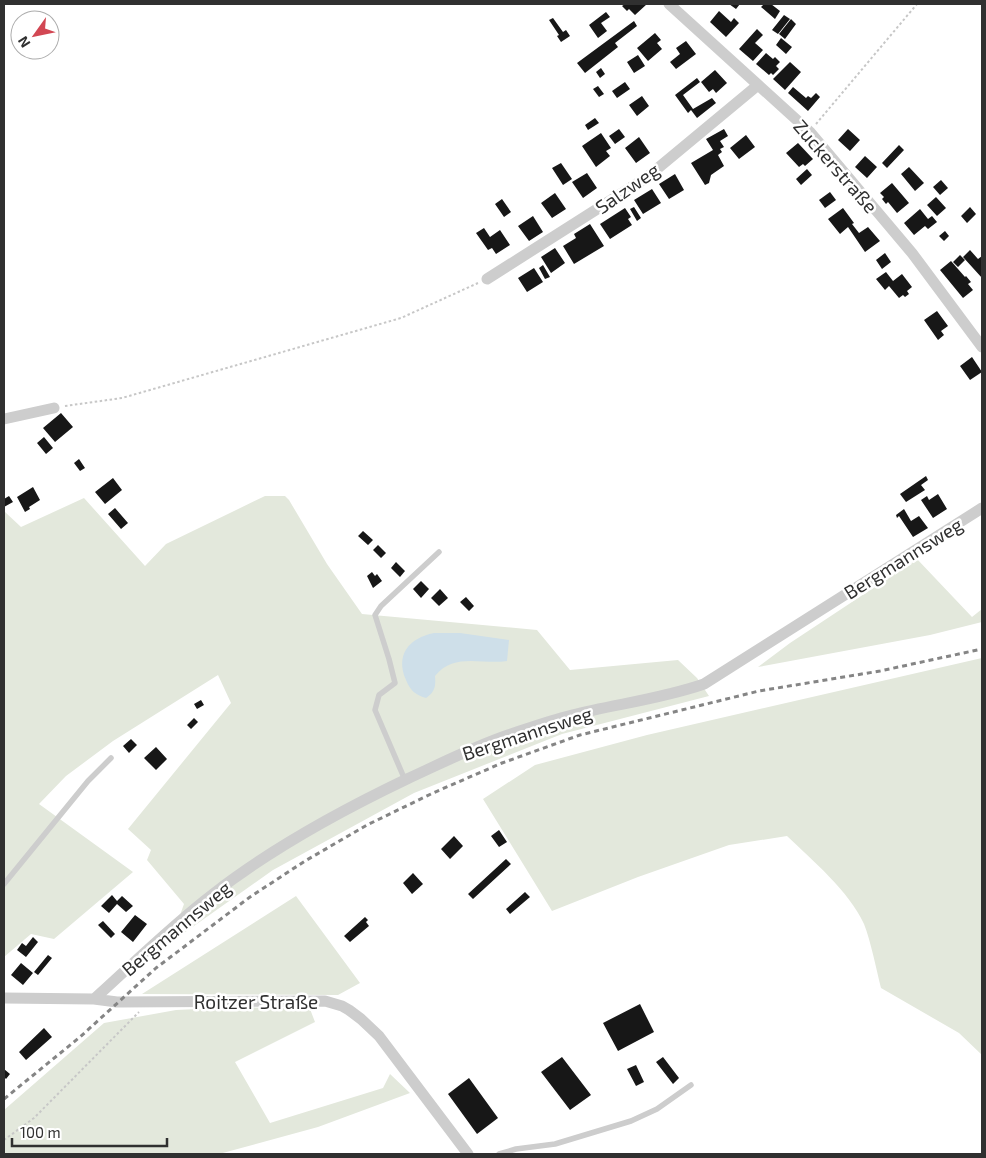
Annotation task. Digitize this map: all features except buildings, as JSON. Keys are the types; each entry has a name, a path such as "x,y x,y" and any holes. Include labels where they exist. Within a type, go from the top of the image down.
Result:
{"street":[{"name":"Zuckerstraße","path":"669,4 810,132 912,253 982,347"},
{"name":"Salzweg","path":"487,279 646,178 758,85"},
{"path":"4,419 54,408"},
{"name":"Bergmannsweg","path":"94,999 185,916 214,893 306,832 367,798 450,759 506,736 570,715 678,693 704,684 982,508"},
{"name":"Roitzer Straße","path":"4,998 94,999 117,1002 325,1001 342,1006 361,1018 379,1036 468,1154"}],"lane":[{"path":"405,780 375,710 379,696 395,683 375,615 381,606 439,552"},
{"path":"4,884 88,781 110,758"},
{"path":"499,1154 555,1144 631,1122 657,1109 690,1085"}],"path":[{"path":"810,132 917,4"},
{"path":"54,408 122,398 401,318 487,279"},
{"path":"4,1140 34,1118 150,1002"}],"shaded area":[{"path":"265,496 285,496 289,500 327,564 362,614 537,630 570,670 678,660 697,678 709,696 562,734 414,793 273,870 170,943 184,904 147,860 151,850 128,829 231,703 218,675 113,741 66,776 39,804 133,872 54,939 31,934 4,957 4,511 21,527 84,498 145,566 166,544"},
{"path":"917,559 972,617 982,609 982,622 930,635 758,667 790,643"},
{"path":"460,633 509,640 507,661 469,661 451,664 435,676 433,691 426,698 422,697 413,692 408,684 403,671 403,655 411,643 425,635"},
{"path":"982,658 982,1055 959,1033 881,988 867,931 857,912 840,888 787,836 729,845 638,877 552,911 483,799 535,765 647,735"},
{"path":"296,896 360,983 338,995 142,994"},
{"path":"241,1007 310,1009 315,1022 235,1062 270,1123 383,1088 390,1074 410,1093 318,1127 219,1154 4,1154 4,1110 104,1023 176,1010"}],"railway":[{"path":"4,1099 80,1037 156,968 250,897 305,861 367,825 433,793 502,763 580,735 759,691 880,671 982,649"}]}
